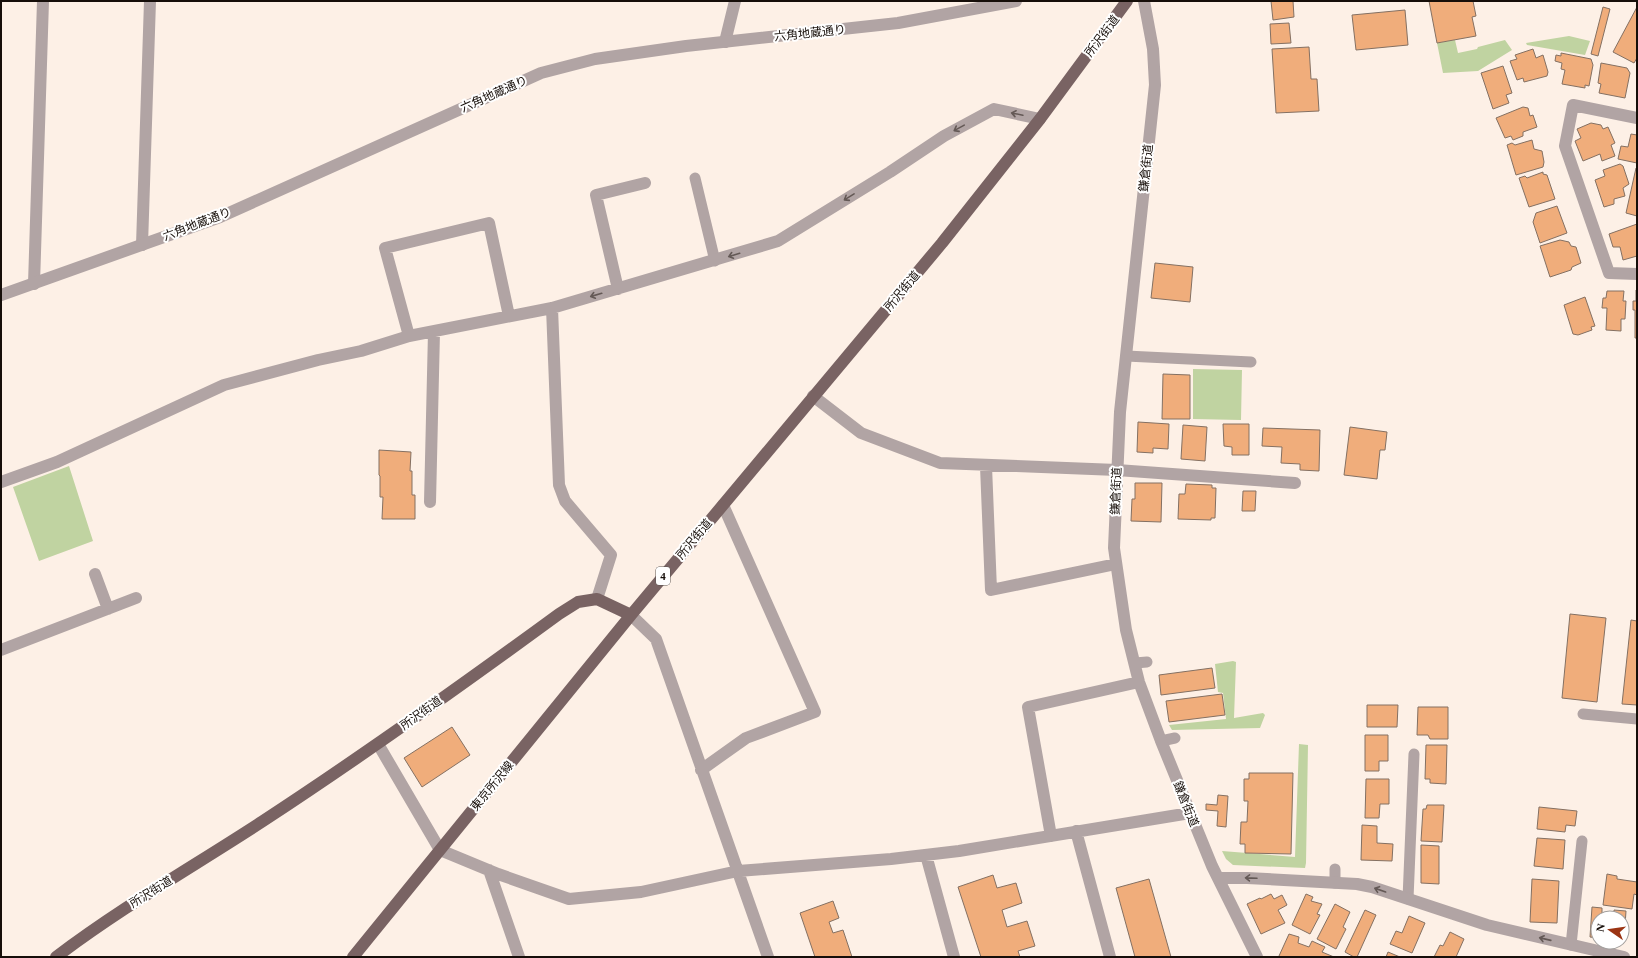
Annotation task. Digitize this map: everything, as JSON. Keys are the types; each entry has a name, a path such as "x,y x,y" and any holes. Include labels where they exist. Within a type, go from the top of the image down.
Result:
{"main road":[{"name":"所沢街道","path":"631,615 942,243 1040,119 1128,1"},
{"name":"所沢街道","path":"56,957 91,930 262,822 378,744 559,614 578,602 597,599"},
{"path":"597,599 631,615"},
{"name":"東京所沢線","path":"353,957 631,615"}],"street":[{"path":"34,284 43,1"},
{"path":"142,245 150,1"},
{"path":"725,42 735,1"},
{"name":"六角地蔵通り","path":"1,295 220,217 541,73 595,58 898,23 1016,1"},
{"name":"鎌倉街道","path":"1144,1 1154,49 1155,85 1120,412 1114,548 1126,630 1140,682 1161,741 1190,813 1218,878 1257,957"},
{"path":"1637,118 1573,105 1565,146 1609,273 1637,274"},
{"path":"1,482 64,459 224,385 361,350 409,336 552,308 778,242 890,172 944,136 994,109 1040,119"},
{"path":"618,289 596,196 645,183"},
{"path":"409,336 386,248 488,223 509,316"},
{"path":"552,308 559,485 566,501 611,555 597,599"},
{"path":"430,502 434,332"},
{"path":"813,396 861,433 940,464 1117,470 1295,483"},
{"path":"986,466 991,590 1116,564"},
{"path":"701,770 746,738 814,712 723,504"},
{"path":"95,574 108,609"},
{"path":"1,650 136,598"},
{"path":"631,615 656,639 768,957"},
{"path":"1051,836 1028,707 1140,682"},
{"path":"378,744 440,850 488,870 569,899 641,892 738,871 926,855 1190,813"},
{"path":"1076,831 1110,957"},
{"path":"926,855 954,957"},
{"path":"488,870 519,957"},
{"path":"1218,878 1247,878 1357,884 1372,887 1487,925 1624,957"}],"lane":[{"path":"695,178 715,261"},
{"path":"1126,356 1251,362"},
{"path":"1135,663 1147,662"},
{"path":"1583,714 1637,718"},
{"path":"1161,741 1175,738"},
{"path":"1408,899 1414,754"},
{"path":"1571,945 1582,841"},
{"path":"1334,883 1335,869"}],"green space":[{"path":"1569,36 1590,41 1585,55 1527,45 1526,43"},
{"path":"1455,40 1458,53 1477,49 1478,47 1505,40 1512,50 1478,71 1443,73 1437,43"},
{"path":"1193,369 1242,370 1241,420 1193,419"},
{"path":"69,466 93,541 39,561 13,487"},
{"path":"1233,661 1236,662 1234,718 1263,713 1265,715 1260,728 1172,730 1169,725 1226,719 1223,693 1218,692 1215,664"},
{"path":"1299,744 1308,745 1305,868 1233,865 1226,859 1222,851 1295,857"}],"building":[{"path":"1271,1 1293,1 1294,17 1273,20"},
{"path":"1429,1 1473,1 1476,16 1472,17 1476,36 1437,43"},
{"path":"1603,7 1610,9 1598,56 1591,54"},
{"path":"1637,7 1637,58 1634,63 1613,52"},
{"path":"1405,10 1408,45 1356,50 1352,15"},
{"path":"1289,23 1291,43 1271,44 1270,24"},
{"path":"1309,47 1311,79 1317,79 1319,111 1276,113 1272,49"},
{"path":"1533,49 1536,58 1543,55 1548,72 1547,76 1524,82 1523,78 1517,80 1510,61 1517,59 1515,55"},
{"path":"1561,53 1591,59 1593,65 1589,86 1585,85 1585,88 1562,84 1565,70 1561,69 1562,63 1555,61 1556,55 1561,56"},
{"path":"1601,63 1627,68 1630,73 1625,98 1599,93 1601,84 1598,83"},
{"path":"1503,66 1512,93 1506,95 1509,103 1493,109 1481,73"},
{"path":"1523,107 1528,108 1530,116 1533,115 1537,127 1523,132 1523,136 1513,140 1511,136 1505,138 1496,118"},
{"path":"1591,123 1601,125 1603,129 1608,127 1615,143 1611,145 1615,156 1602,161 1600,154 1583,161 1575,141 1581,138 1577,129"},
{"path":"1631,134 1637,135 1637,163 1618,159 1621,146 1628,147"},
{"path":"1532,140 1534,149 1542,151 1544,162 1543,167 1516,175 1507,145 1512,143 1515,145"},
{"path":"1620,164 1623,166 1629,184 1623,188 1625,196 1614,199 1614,204 1604,207 1595,180 1605,176 1603,170"},
{"path":"1637,168 1637,216 1626,213"},
{"path":"1543,172 1543,174 1547,175 1555,199 1529,207 1519,178 1525,176 1527,178"},
{"path":"1557,206 1567,233 1540,243 1533,222 1536,213"},
{"path":"1637,224 1637,256 1623,260 1620,247 1613,247 1609,234"},
{"path":"1560,240 1569,242 1571,246 1576,247 1581,263 1572,267 1571,270 1550,277 1540,246"},
{"path":"1155,263 1193,267 1190,302 1151,298"},
{"path":"1636,290 1637,338 1635,338 1635,310 1633,310 1633,301 1636,301"},
{"path":"1607,291 1624,291 1623,301 1626,301 1625,319 1621,319 1621,331 1606,330 1607,308 1602,308 1603,298 1606,298"},
{"path":"1585,297 1595,326 1591,327 1592,330 1578,335 1573,334 1564,305"},
{"path":"1163,374 1190,375 1190,419 1162,419"},
{"path":"1138,422 1169,424 1168,449 1153,448 1153,453 1137,452"},
{"path":"1223,424 1249,424 1249,455 1232,455 1232,447 1224,446"},
{"path":"1183,425 1207,427 1205,461 1181,459"},
{"path":"1350,427 1387,432 1385,450 1380,450 1377,479 1344,475"},
{"path":"1263,428 1320,430 1319,471 1300,470 1300,464 1281,463 1282,447 1262,446"},
{"path":"379,450 411,452 410,471 412,471 412,495 415,495 415,519 382,519 383,497 380,497"},
{"path":"1135,483 1162,483 1161,522 1131,521 1132,499 1135,499"},
{"path":"1186,484 1212,485 1212,488 1216,488 1215,518 1211,518 1211,520 1178,519 1179,494 1185,494"},
{"path":"1243,491 1256,491 1255,511 1242,511"},
{"path":"1570,614 1606,618 1597,702 1562,698"},
{"path":"1631,620 1637,621 1637,705 1622,704"},
{"path":"1212,668 1215,688 1161,695 1159,675"},
{"path":"1222,694 1225,715 1169,722 1166,701"},
{"path":"1367,705 1398,705 1397,727 1367,727"},
{"path":"1418,707 1448,707 1448,739 1430,739 1428,735 1417,735"},
{"path":"452,727 470,755 422,787 404,758"},
{"path":"1365,735 1388,735 1388,761 1379,761 1379,771 1365,771"},
{"path":"1426,745 1447,745 1446,784 1430,783 1430,779 1425,779"},
{"path":"1249,773 1293,773 1291,854 1245,853 1245,844 1240,844 1241,822 1247,822 1248,801 1244,801 1244,779 1249,779"},
{"path":"1366,779 1389,779 1389,804 1380,804 1379,818 1365,818"},
{"path":"1218,795 1228,796 1226,827 1217,826 1218,811 1206,810 1206,804 1217,805"},
{"path":"1427,805 1444,805 1442,842 1421,841 1423,809 1426,809"},
{"path":"1539,807 1577,811 1575,826 1566,825 1565,832 1537,829"},
{"path":"1362,825 1377,826 1377,843 1393,844 1392,861 1361,860"},
{"path":"1537,838 1565,840 1563,869 1534,866"},
{"path":"1421,845 1439,846 1439,884 1421,883"},
{"path":"1607,874 1617,876 1617,879 1637,882 1637,895 1634,894 1632,909 1603,905"},
{"path":"993,875 997,888 1016,883 1022,903 1002,910 1007,927 1027,921 1035,946 1018,951 1020,957 981,957 958,887"},
{"path":"1149,879 1171,957 1135,957 1116,888"},
{"path":"1532,879 1559,881 1557,923 1530,922"},
{"path":"1271,894 1274,899 1282,895 1287,905 1278,910 1285,923 1261,934 1247,904"},
{"path":"1306,894 1313,897 1311,901 1322,904 1317,914 1320,915 1310,934 1292,925"},
{"path":"833,901 839,918 829,922 833,933 843,930 852,957 815,957 800,913"},
{"path":"1335,904 1350,912 1343,927 1346,929 1336,949 1317,939"},
{"path":"1592,907 1602,908 1602,910 1592,910"},
{"path":"1365,910 1376,915 1357,957 1354,957 1345,952"},
{"path":"1409,916 1425,923 1412,953 1390,944 1396,931 1402,933"},
{"path":"1450,932 1464,939 1456,957 1434,957 1440,945 1443,946"},
{"path":"1289,934 1299,937 1298,943 1309,947 1312,941 1325,947 1322,952 1334,957 1280,957 1279,956"},
{"path":"1388,952 1400,957 1386,957"}]}
